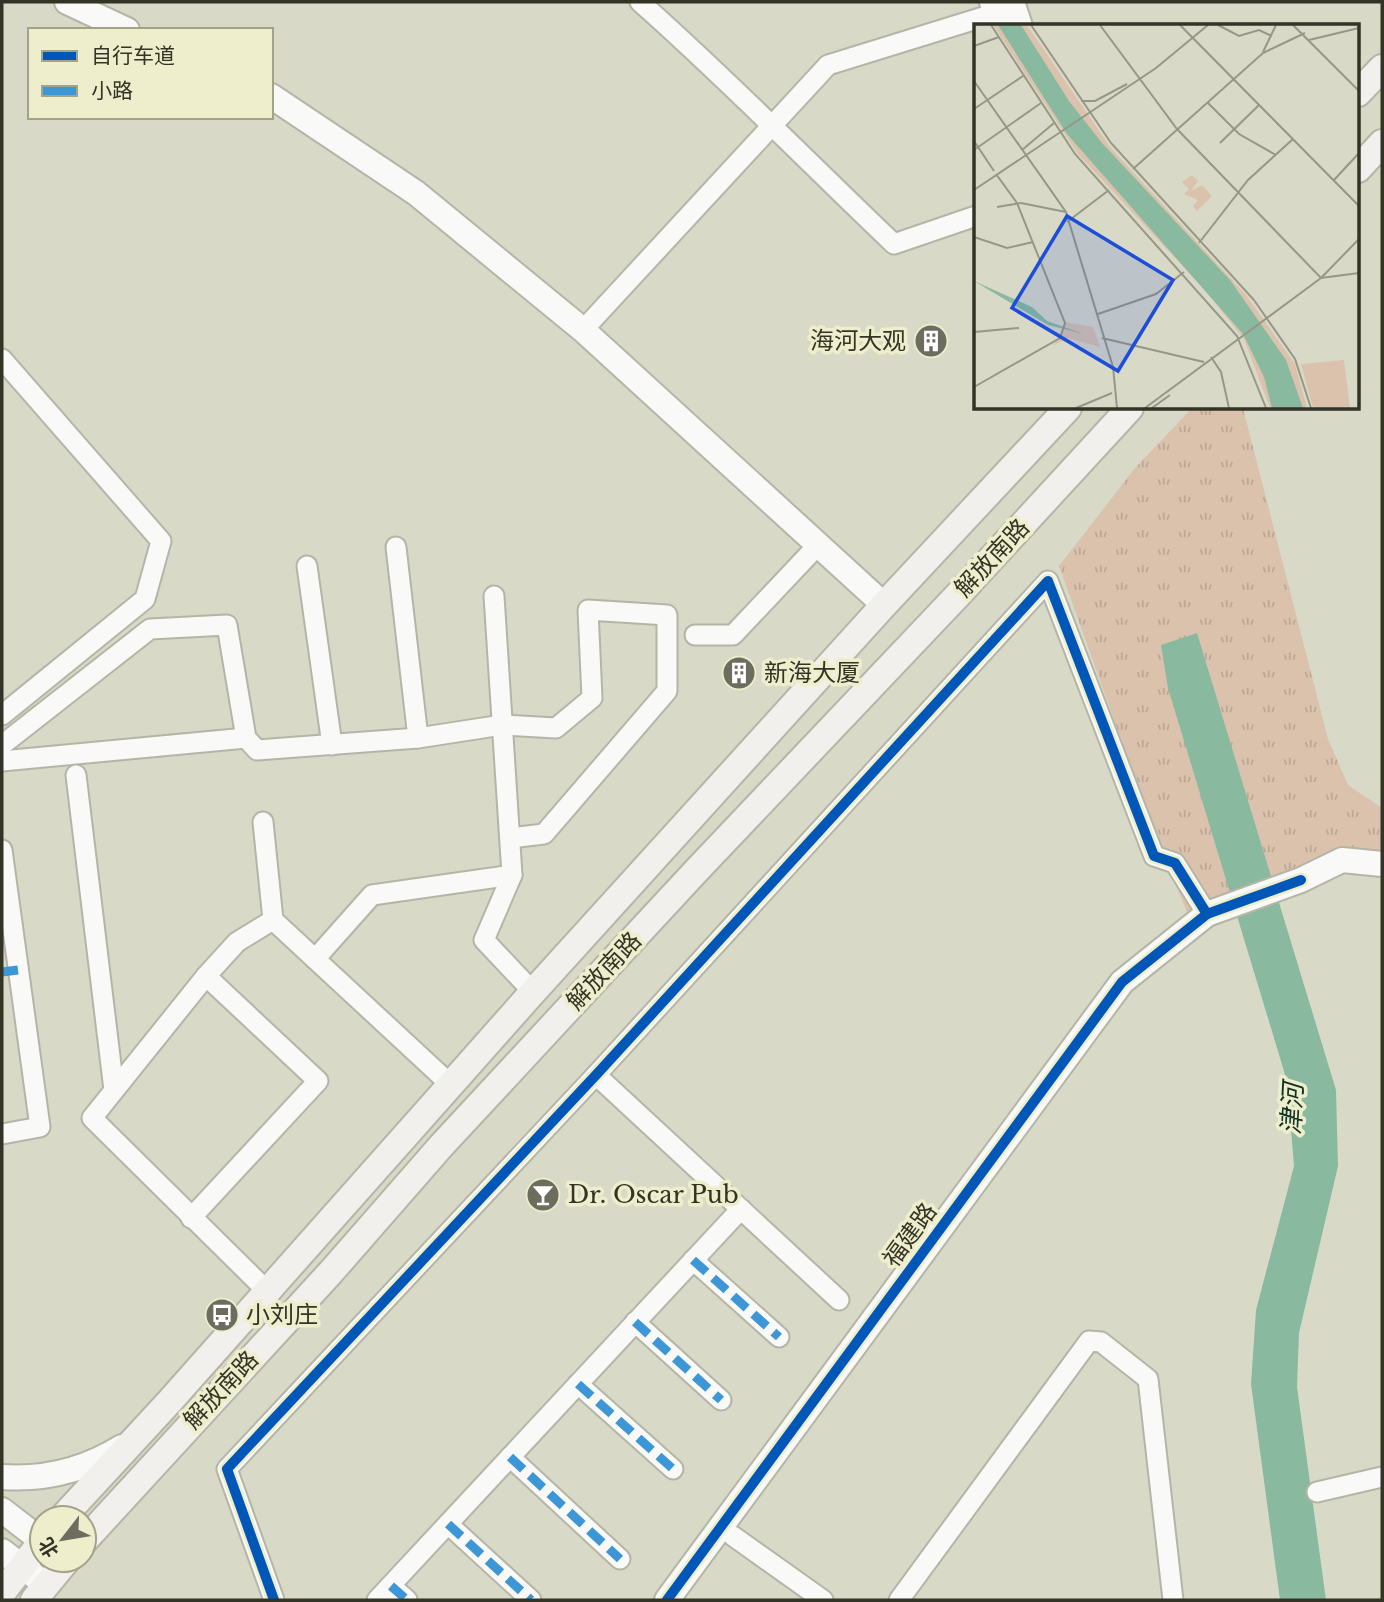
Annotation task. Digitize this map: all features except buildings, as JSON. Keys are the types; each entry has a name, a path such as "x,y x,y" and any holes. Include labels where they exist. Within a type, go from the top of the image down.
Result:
{"main road":[{"path":"1360,91 1382,68"},
{"path":"1360,167 1382,143"},
{"name":"解放南路","path":"75,1504 533,992 884,605 1066,410"},
{"name":"解放南路","path":"98,1526 331,1272 460,1126 1128,410"},
{"path":"2,1592 12,1559 28,1549"},
{"path":"40,1593 55,1574"}],"street":[{"path":"67,2 123,28"},
{"path":"640,2 706,61 894,244 974,217"},
{"path":"583,330 828,65 1000,11 1017,24"},
{"path":"273,97 416,193 583,330 884,605"},
{"path":"2,359 161,541 145,600 2,715"},
{"path":"695,635 733,635 818,545"},
{"path":"396,547 418,738"},
{"path":"307,566 332,745"},
{"path":"274,1600 227,1469 596,1075 1048,581 1154,856 1175,863 1207,914"},
{"path":"494,596 512,875 484,940 533,992"},
{"path":"2,745 150,629 226,625 246,738 257,750 418,738 502,725 556,728 592,698 589,610 667,615 667,691 544,834 510,838"},
{"path":"2,761 246,738"},
{"path":"76,775 114,1090"},
{"path":"263,822 272,920 451,1085"},
{"path":"2,850 10,971 40,1127 2,1133"},
{"name":"福建路","path":"667,1600 1122,982 1207,914 1301,880 1342,860 1382,864"},
{"path":"315,959 372,895 512,875"},
{"path":"267,1291 92,1118 206,976 237,942 272,920"},
{"path":"191,1218 318,1081 206,976"},
{"path":"596,1075 839,1300"},
{"path":"407,1600 384,1593 741,1209"},
{"path":"694,1260 779,1337"},
{"path":"635,1322 721,1400"},
{"path":"899,1600 1089,1341 1101,1342 1148,1379 1173,1600"},
{"path":"578,1384 673,1469"},
{"path":"2,1477 29,1478 68,1471 96,1463 131,1441"},
{"path":"510,1457 620,1559"},
{"path":"1317,1492 1382,1477"},
{"path":"2,1510 28,1530"},
{"path":"448,1524 531,1600"},
{"path":"733,1536 823,1600"},
{"path":"12,1559 40,1593"}],"green space":[{"path":"1190,410 1244,410 1328,739 1348,785 1382,808 1382,857 1188,914 1160,848 1059,566 1135,468"}],"water":[{"name":"津河","path":"1197,633 1336,1090 1338,1166 1299,1333 1297,1387 1326,1600 1280,1600 1251,1384 1256,1310 1294,1166 1287,1081 1168,688 1161,645"}],"marked path":[{"path":"2,972 18,970"},
{"path":"693,1260 779,1337"},
{"path":"635,1322 721,1400"},
{"path":"578,1384 673,1469"},
{"path":"510,1457 620,1559"},
{"path":"448,1524 531,1600"},
{"path":"391,1586 407,1600"}],"cycle path":[{"path":"274,1600 227,1469 596,1075 1048,581 1154,856 1175,863 1207,914"},
{"path":"667,1600 1122,982 1207,914 1301,880"}],"place":[{"name":"海河大观","path":"931,341"},
{"name":"新海大厦","path":"739,673"},
{"name":"Dr. Oscar Pub","path":"543,1195"},
{"name":"小刘庄","path":"222,1315"}]}
